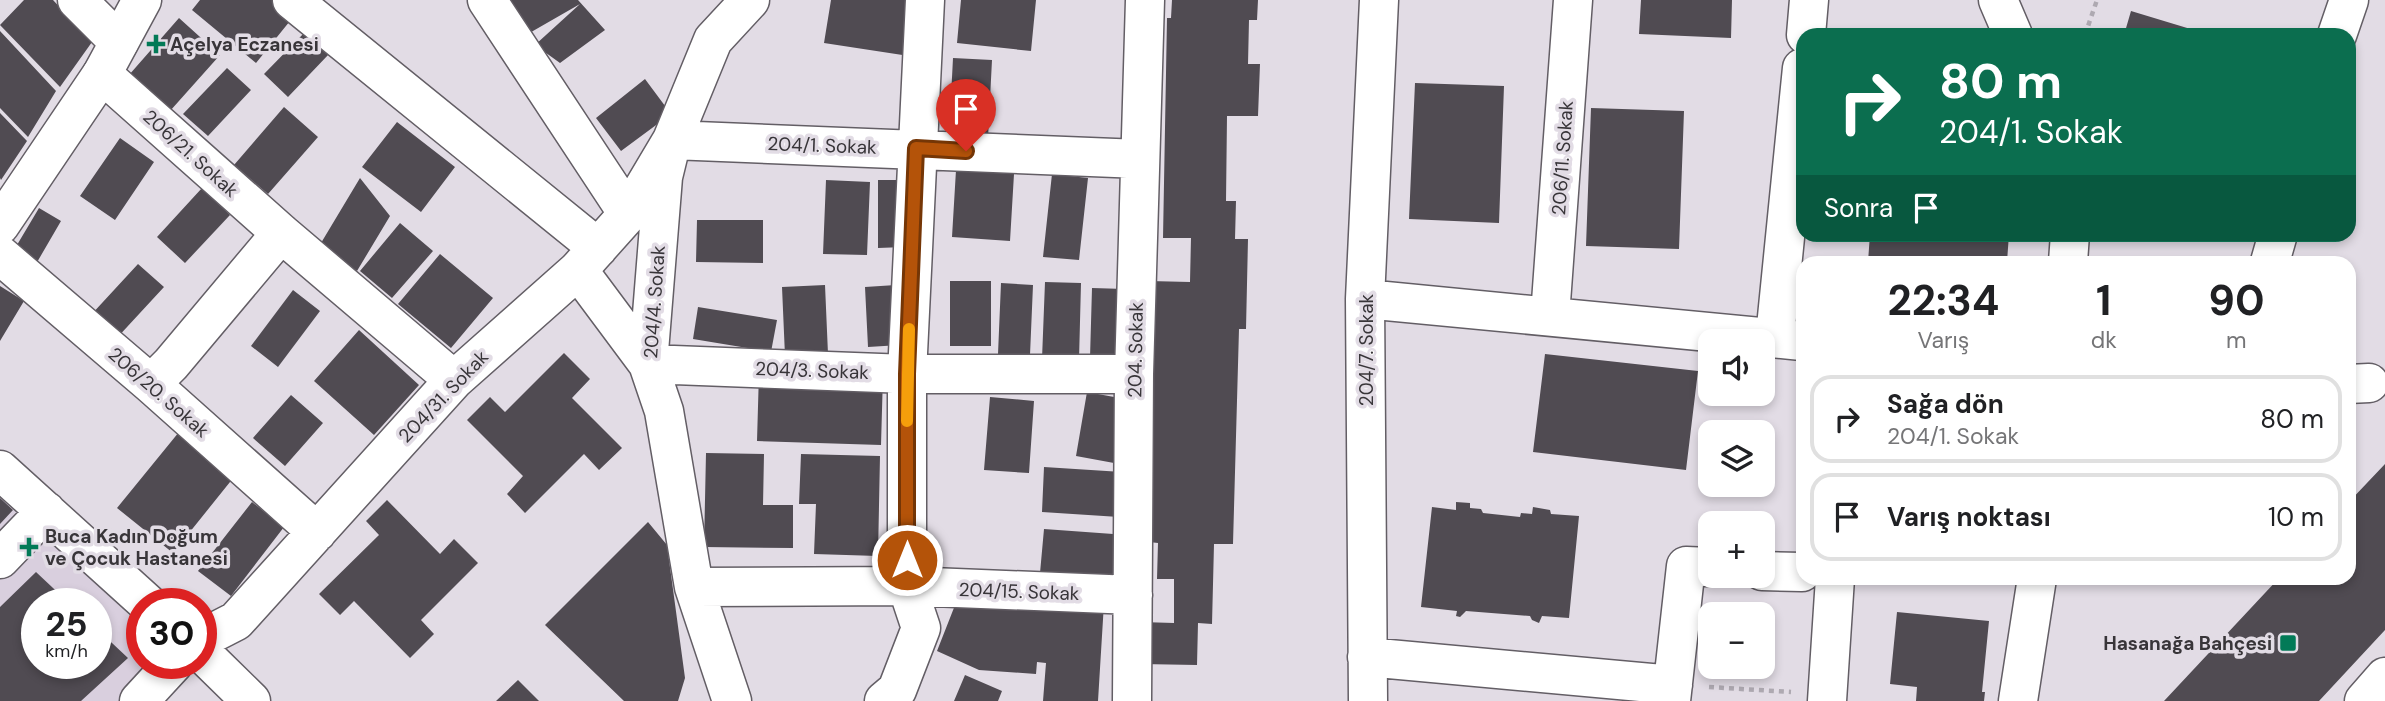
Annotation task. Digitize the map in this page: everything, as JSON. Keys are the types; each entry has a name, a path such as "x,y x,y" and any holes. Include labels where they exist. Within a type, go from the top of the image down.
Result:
{"street":[{"name":"206/21. Sokak","path":"78,0 110,58 281,233 454,380"},
{"path":"5,205 110,58 142,0"},
{"path":"292,0 588,259 648,364"},
{"path":"487,0 628,214"},
{"name":"204/4. Sokak","path":"732,701 694,587 663,411 648,364 663,177 672,140 713,40 750,0"},
{"path":"884,701 897,690 921,628 907,586 907,374 925,0"},
{"name":"204. Sokak","path":"1132,701 1135,374 1145,0"},
{"name":"204/7. Sokak","path":"1368,701 1365,299 1379,0"},
{"name":"206/11. Sokak","path":"1550,316 1573,0"},
{"path":"1807,28 1810,0"},
{"path":"1998,0 2010,28"},
{"path":"2339,28 2349,0"},
{"name":"204/31. Sokak","path":"217,631 236,621 454,380 588,259 628,214 672,140"},
{"name":"204/1. Sokak","path":"672,140 1140,159"},
{"path":"1365,299 1789,339 1796,193"},
{"path":"150,384 171,364 281,233"},
{"name":"206/20. Sokak","path":"0,255 317,531"},
{"name":"204/3. Sokak","path":"648,364 907,374 1135,374"},
{"path":"0,470 130,588"},
{"path":"0,559 46,511"},
{"path":"1367,657 1672,693 1686,566 1698,566"},
{"path":"1775,571 1796,572"},
{"path":"1828,698 1835,585"},
{"path":"2018,701 2036,585"},
{"name":"204/15. Sokak","path":"694,587 907,586 1133,595"},
{"path":"217,668 251,701"},
{"path":"2364,701 2385,677"},
{"path":"139,701 159,679"}],"path":[{"path":"2087,28 2097,0"},
{"path":"1672,693 1828,698"}],"shaded area":[{"name":"Buca Kadın Doğum ve Çocuk Hastanesi","path":"0,491 101,588 21,588 21,679 112,679 112,599 126,613 126,679 140,679 119,701 0,701"}],"building":[{"path":"24,0 53,0 92,42 60,87 0,25"},
{"path":"200,0 274,0 294,16 256,63 192,10"},
{"path":"506,0 578,0 605,30 560,63 535,45 580,4 526,35"},
{"path":"831,0 911,0 909,56 824,43"},
{"path":"961,0 1036,0 1031,51 957,43"},
{"path":"1172,0 1258,0 1257,20 1249,20 1248,64 1260,64 1258,116 1227,116 1226,201 1236,201 1235,239 1248,239 1246,329 1239,329 1233,544 1214,544 1212,624 1198,623 1197,665 1141,664 1141,622 1174,623 1174,579 1157,579 1158,543 1149,542 1149,281 1190,282 1191,238 1163,238 1167,18 1171,18"},
{"path":"1641,0 1732,0 1731,38 1639,34"},
{"path":"2131,11 2187,28 2126,28"},
{"path":"179,18 220,55 170,111 129,75"},
{"path":"0,31 56,91 28,137 0,108"},
{"path":"306,31 329,54 288,97 264,74"},
{"path":"953,58 992,60 988,138 949,136"},
{"path":"227,68 251,90 208,136 183,114"},
{"path":"645,79 671,114 621,151 596,118"},
{"path":"1415,83 1504,86 1499,223 1409,219"},
{"path":"284,107 318,137 268,194 234,165"},
{"path":"1591,108 1684,111 1679,249 1586,246"},
{"path":"0,113 27,141 1,180 0,178"},
{"path":"397,122 455,167 421,212 362,167"},
{"path":"120,138 154,162 115,220 80,196"},
{"path":"956,170 1014,174 1010,241 952,237"},
{"path":"1052,174 1088,178 1079,260 1043,257"},
{"path":"360,178 390,216 357,271 318,248"},
{"path":"826,180 870,182 867,255 823,254"},
{"path":"878,180 904,180 904,247 878,248"},
{"path":"202,188 230,215 185,263 157,237"},
{"path":"39,208 61,221 36,264 14,250"},
{"path":"697,220 763,220 763,263 696,262"},
{"path":"400,223 433,251 392,298 360,271"},
{"path":"1869,242 2008,242 2007,256 1868,256"},
{"path":"440,254 493,298 451,348 398,304"},
{"path":"138,264 164,287 115,340 90,316"},
{"path":"950,281 991,281 991,346 950,346"},
{"path":"1045,282 1081,283 1079,360 1042,359"},
{"path":"1001,283 1033,285 1030,355 998,354"},
{"path":"825,285 828,354 785,356 782,287"},
{"path":"896,285 900,345 868,347 865,287"},
{"path":"0,286 24,301 0,341"},
{"path":"1092,288 1125,289 1121,360 1090,358"},
{"path":"293,290 320,311 278,367 251,346"},
{"path":"698,307 777,320 771,352 693,339"},
{"path":"359,330 419,385 374,435 314,381"},
{"path":"564,353 590,379 572,398 622,448 599,470 584,454 525,513 507,494 523,476 467,420 490,397 505,412"},
{"path":"1545,354 1698,371 1686,470 1533,452"},
{"path":"759,372 883,375 881,445 757,441"},
{"path":"1087,392 1125,399 1114,463 1076,456"},
{"path":"291,395 323,423 285,466 253,438"},
{"path":"990,397 1034,401 1029,473 984,470"},
{"path":"179,432 234,477 173,553 117,508"},
{"path":"706,453 764,454 763,505 793,505 793,548 704,547"},
{"path":"801,454 880,456 878,556 814,554 816,504 799,504"},
{"path":"2385,464 2385,630 2319,701 2164,701 2272,585 2356,585 2356,495"},
{"path":"1044,467 1122,472 1119,517 1042,512"},
{"path":"0,498 13,510 0,524"},
{"path":"387,500 440,554 454,539 478,563 421,620 434,634 410,658 354,601 340,615 319,594 379,535 366,521"},
{"path":"252,502 284,527 231,596 198,571"},
{"path":"1456,502 1470,503 1470,508 1481,509 1483,513 1520,517 1521,513 1532,514 1533,507 1550,510 1551,514 1579,516 1569,618 1542,616 1539,623 1530,616 1466,611 1460,617 1456,616 1457,611 1421,607 1432,507 1456,510"},
{"path":"648,522 667,545 685,678 678,701 624,701 545,625"},
{"path":"1044,529 1127,535 1123,590 1039,584"},
{"path":"36,572 53,588 21,588 21,679 105,679 81,701 0,701 0,607"},
{"path":"959,595 1104,603 1098,701 1043,701 1046,663 1037,662 1036,674 979,670 937,651"},
{"path":"1897,612 1989,621 1982,692 1985,692 1984,701 1916,701 1917,687 1890,684"},
{"path":"112,643 126,656 126,660 112,673"},
{"path":"965,675 1002,691 998,701 954,701"},
{"path":"518,680 539,701 496,701"}],"slow traffic":[{"path":"907,421 909,329"}],"place":[{"name":"Açelya Eczanesi","path":"156,44"},
{"name":"Buca Kadın Doğum ve Çocuk Hastanesi","path":"29,547"},
{"name":"Hasanağa Bahçesi","path":"2288,643"}],"route":[{"path":"907,560 907,374 916,148 966,151"}]}
